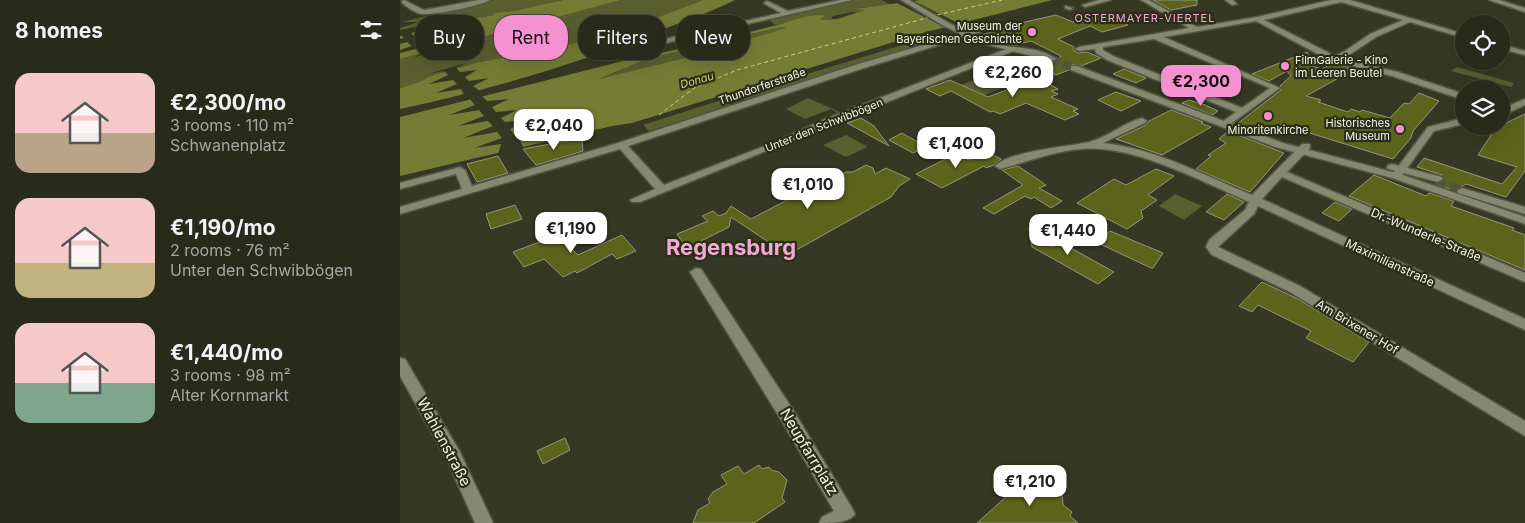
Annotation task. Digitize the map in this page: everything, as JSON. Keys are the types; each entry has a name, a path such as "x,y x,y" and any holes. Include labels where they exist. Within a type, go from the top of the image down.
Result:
{"street":[{"path":"405,2 420,12 424,12 487,0"},
{"path":"666,41 849,0"},
{"path":"905,0 956,27 973,33 990,44 1038,54 1052,59"},
{"path":"1085,5 1108,0"},
{"path":"1133,0 1153,6"},
{"path":"1144,0 1198,30"},
{"path":"1079,48 1198,30 1342,0 1455,33"},
{"path":"1492,0 1525,10"},
{"path":"767,3 788,14"},
{"path":"1257,19 1334,59 1395,74 1455,94"},
{"path":"1334,59 1342,58 1367,39 1409,20"},
{"name":"Thundorferstraße","path":"400,211 622,145 796,87 973,33"},
{"path":"1156,37 1276,88 1225,124"},
{"path":"1099,46 1099,51 1102,54 1241,111"},
{"path":"1510,49 1525,53"},
{"name":"Unter den Schwibbögen","path":"636,200 774,146 826,122 1012,50"},
{"path":"1074,68 1241,130 1398,173 1525,211"},
{"path":"1510,109 1525,102"},
{"path":"1000,166 1026,156 1091,145 1142,121"},
{"path":"1398,173 1431,129 1455,123"},
{"path":"622,145 662,190"},
{"name":"Maximilianstraße","path":"1091,145 1130,152 1255,200 1525,325"},
{"path":"1255,200 1273,178 1281,173 1303,148"},
{"path":"400,186 460,170 468,190"},
{"name":"Dr.-Wunderle-Straße","path":"1281,173 1525,278"},
{"path":"1398,173 1437,181"},
{"path":"1463,189 1525,220"},
{"name":"Am Brixener Hof","path":"1255,200 1250,212 1212,243 1212,247 1216,252 1294,289 1525,429"},
{"name":"Neupfarrplatz","path":"696,272 846,514 828,523"},
{"name":"Wahlenstraße","path":"400,363 454,457 484,523"}],"shaded area":[{"path":"493,0 563,0 513,11 493,13 495,14 484,17 484,15 431,15"},
{"path":"621,0 703,0 664,15 578,15 578,42 568,44 568,15 565,15"},
{"path":"849,0 882,0 891,5 859,8 866,10 833,16 831,19 819,21 825,16 775,25 767,18"},
{"path":"415,19 415,22 402,22"},
{"path":"415,23 415,27 400,30 400,28"},
{"path":"781,27 787,28 750,39 750,34"},
{"path":"494,34 494,59 428,77 422,81 400,88 400,59 415,55 415,60 484,60 484,37"},
{"path":"935,35 941,38 744,100 738,95"},
{"path":"676,52 677,60 598,80 645,60 666,60 666,54"},
{"path":"1455,68 1455,70 1468,70 1503,80 1485,80 1451,71"},
{"path":"998,71 1022,81 984,95 961,85"},
{"path":"808,98 840,112 837,113 831,109 805,119 786,109"},
{"path":"724,99 731,105 649,131 643,125"},
{"path":"846,135 868,147 846,157 823,145"},
{"path":"1175,194 1202,206 1184,220 1159,206"}],"water":[{"path":"563,0 621,0 565,15 494,15 494,34 484,37 484,17 495,14 492,13 513,11"},
{"path":"703,0 735,0 701,15 676,15 676,25 666,29 666,15 664,15"},
{"name":"Donau","path":"920,0 1052,0 926,32 632,123 612,126 400,176 400,117 627,60 645,60 599,79 677,60 750,60 750,39 786,28 781,27 750,34 750,32 814,15 825,16 820,20 837,19 865,10 855,9"},
{"path":"415,32 415,55 400,59 400,36"},
{"path":"578,42 578,60 580,60 469,93 400,109 400,88 422,81 428,77 494,59 568,60 568,44"},
{"path":"676,49 676,52 666,54 666,51"}],"pier":[{"path":"912,0 962,25 948,29 897,3"},
{"path":"415,29 410,32 415,36 415,49 400,53 400,50 412,46 407,42 400,44 400,39 404,38 400,33"},
{"path":"466,63 456,68 460,72 477,70 465,77 469,81 489,78 473,86 481,92 465,96 461,89 436,93 457,84 453,80 429,84 448,75 444,71 428,74"},
{"path":"486,92 482,96 487,101 509,99 492,107 496,112 517,110 501,118 505,122 529,120 510,129 514,135 538,132 520,141 524,148 498,155 501,144 474,148 502,138 497,132 463,138 493,126 488,121 458,126 484,116 479,110 449,115 475,105 470,99 462,99"}],"building":[{"path":"1153,0 1197,0 1197,5 1171,10"},
{"path":"1056,15 1073,22 1103,15 1128,25 1102,32 1090,26 1058,39 1074,47 1073,50 1078,53 1087,52 1101,58 1081,66 1071,64 1069,70 1056,75 1041,67 1049,64 1044,62 1053,63 1061,56 1031,41 1016,45 999,43 982,35 1025,22"},
{"path":"1307,52 1310,58 1301,63 1322,69 1333,63 1355,69 1306,96 1321,100 1318,102 1348,112 1351,109 1360,112 1362,110 1390,118 1404,103 1409,104 1419,93 1439,101 1413,131 1411,138 1393,159 1281,124 1269,136 1237,124 1281,90 1280,86 1291,76 1287,71 1269,81 1252,74"},
{"path":"1124,69 1146,78 1136,83 1113,74"},
{"path":"1038,78 1058,89 1051,91 1058,94 1051,97 1078,109 1073,111 1079,114 1065,120 1026,103 1000,114 993,111 990,112 951,91 940,96 926,89 950,80 988,97"},
{"path":"1116,92 1141,101 1121,111 1098,100"},
{"path":"1189,100 1218,111 1212,115 1182,103"},
{"path":"1171,110 1201,121 1203,122 1201,123 1211,127 1162,155 1116,139 1146,125 1149,121"},
{"path":"1525,114 1525,171 1506,197 1466,184 1455,191 1435,184 1444,181 1442,175 1417,167 1424,158 1502,184 1517,167 1478,155 1491,135 1510,135 1510,121"},
{"path":"861,118 874,126 889,146 847,123"},
{"path":"1228,131 1284,153 1250,192 1196,169 1211,156 1208,155 1226,143 1219,139"},
{"path":"902,133 927,147 913,153 889,140"},
{"path":"582,138 583,151 536,165 523,149"},
{"path":"987,152 1001,159 994,165 986,168 984,166 942,188 916,174 955,154 969,160"},
{"path":"498,156 508,173 477,182 467,164"},
{"path":"866,165 873,168 875,174 886,168 910,179 899,186 891,197 791,253 789,251 785,253 731,217 729,227 687,248 677,234 708,221 702,216 713,211 719,216 726,213 731,206 751,219 838,173 841,175 846,172 853,172"},
{"path":"1018,166 1046,185 1039,188 1062,201 1051,208 1034,197 1031,199 1025,196 994,214 983,208 1023,185 1002,170"},
{"path":"1156,169 1174,176 1148,195 1157,200 1141,211 1143,218 1127,229 1077,203 1114,179 1126,185"},
{"path":"1374,175 1426,196 1429,193 1454,201 1451,206 1514,228 1512,230 1525,235 1525,270 1349,196"},
{"path":"1227,194 1244,202 1224,220 1206,212"},
{"path":"1335,202 1352,209 1339,221 1322,213"},
{"path":"515,205 522,219 491,229 486,214"},
{"path":"1029,228 1049,228 1052,247 1060,242 1114,272 1098,284 1032,247"},
{"path":"1110,231 1163,253 1153,268 1151,268 1096,242"},
{"path":"558,235 578,255 622,235 636,251 617,259 612,254 577,273 575,271 563,277 544,259 524,267 513,252"},
{"path":"1262,282 1298,299 1369,342 1353,362 1306,338 1311,331 1258,305 1252,312 1239,306"},
{"path":"565,438 570,450 543,464 537,451"},
{"path":"759,465 762,469 769,467 771,470 779,472 787,480 782,498 785,502 754,523 693,523 698,510 710,503 708,499 713,492 727,484 721,475 738,466 744,474"},
{"path":"1026,479 1048,489 1056,489 1062,494 1063,505 1072,512 1070,516 1078,523 977,523"}],"ferry route":[{"path":"937,15 1002,0"},
{"path":"659,115 694,88 737,70 930,17"}],"tunnel":[{"path":"1052,59 1074,68"},
{"path":"1436,182 1462,191"}],"place":[{"name":"Museum der Bayerischen Geschichte","path":"1032,32"},
{"name":"FilmGalerie - Kino im Leeren Beutel","path":"1285,66"},
{"name":"Minoritenkirche","path":"1268,116"},
{"name":"Historisches Museum","path":"1400,129"}],"district":[{"name":"OSTERMAYER-VIERTEL","path":"1145,18"},
{"name":"Regensburg","path":"731,247"}]}
